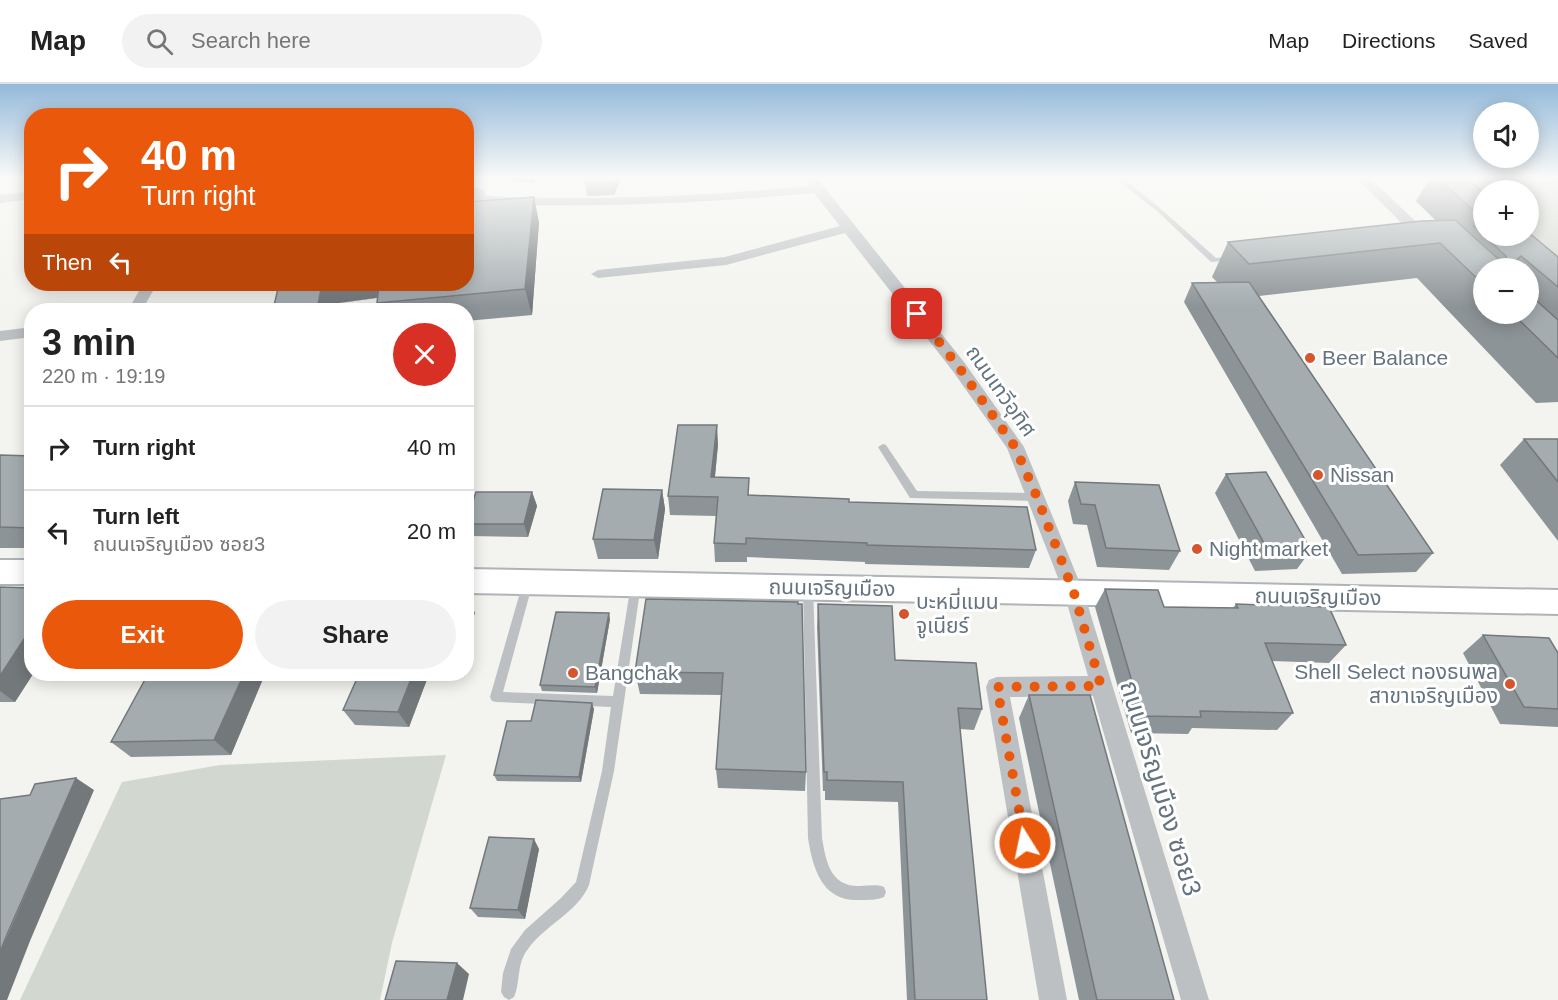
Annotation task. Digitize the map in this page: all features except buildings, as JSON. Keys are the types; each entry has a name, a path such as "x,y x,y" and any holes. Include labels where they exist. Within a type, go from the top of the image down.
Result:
{"main road":[{"path":"0,572 24,572"},
{"name":"ถนนเจริญเมือง","path":"474,581 1558,602"}],"street":[{"name":"ถนนเทวีอุทิศ","path":"843,221 958,366 1015,447 1074,593"},
{"path":"1403,221 1418,237 1441,253"},
{"path":"598,274 726,261 849,228"},
{"path":"0,336 24,333"},
{"name":"ถนนเจริญเมือง ซอย3","path":"1074,593 1195,1000"},
{"path":"1053,1000 997,687 1101,686"}],"lane":[{"path":"1172,221 1214,260 1237,258"},
{"path":"883,447 914,495 1037,497"},
{"path":"528,582 496,697 618,702"},
{"path":"509,992 511,969 517,952 532,933 574,897 582,885 608,771 636,584"},
{"path":"808,587 815,838 819,860 832,885 846,892 879,892"}],"shaded area":[{"path":"1539,221 1558,221 1558,278 1535,246 1539,246"},
{"path":"446,755 392,943 380,1000 20,1000 122,782 220,765"}],"place":[{"name":"Beer Balance","path":"1310,358"},
{"name":"Nissan","path":"1318,475"},
{"name":"Night market","path":"1197,549"},
{"name":"บะหมี่แมน จูเนียร์","path":"904,614"},
{"name":"Bangchak","path":"573,673"},
{"name":"Shell Select ทองธนพล สาขาเจริญเมือง","path":"1510,684"}],"route":[{"path":"917,314 958,366 1015,447 1074,593 1101,686 997,687 1025,843"}]}
